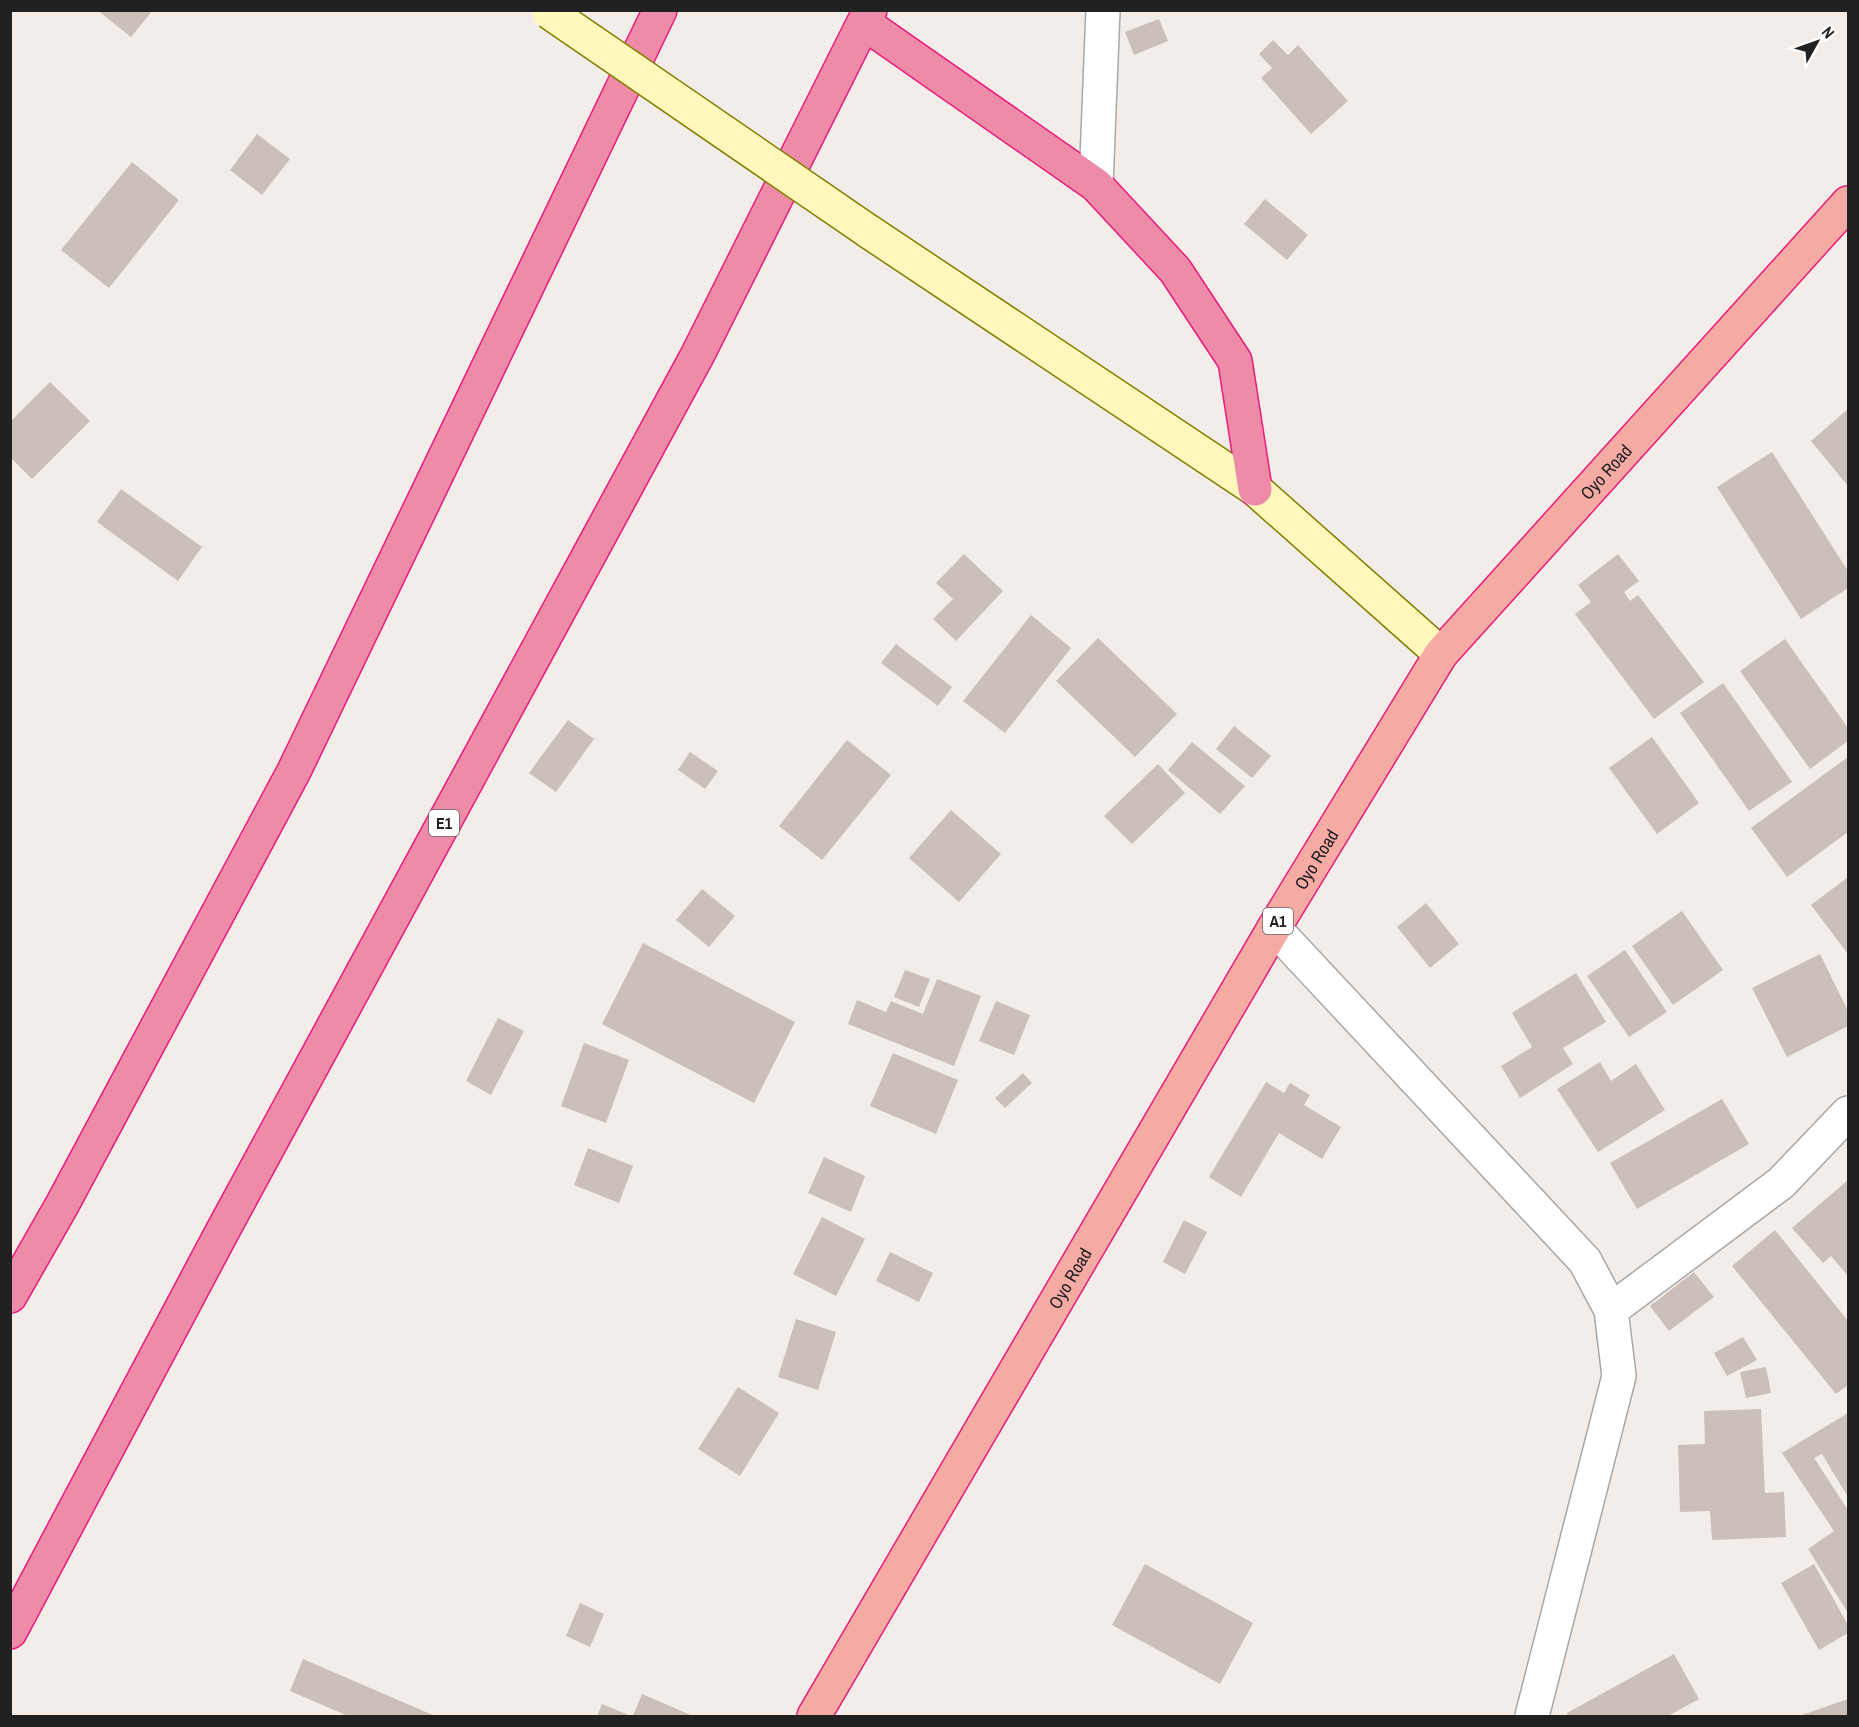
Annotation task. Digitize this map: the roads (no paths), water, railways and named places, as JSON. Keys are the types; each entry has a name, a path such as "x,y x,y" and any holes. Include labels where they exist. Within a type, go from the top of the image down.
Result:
{"highway":[{"path":"10,1296 62,1205 294,771 660,10"},
{"path":"867,17 1096,185 1175,270 1235,361 1255,489"},
{"name":"E1","path":"10,1632 222,1232 698,354 867,17"},
{"name":"Oyo Road","path":"814,1716 1274,928 1441,654 1848,203"}],"main road":[{"path":"548,11 868,231 1255,489 1441,654"}],"street":[{"path":"1096,185 1103,10"},
{"path":"1274,928 1585,1261 1611,1310 1619,1376 1532,1716"},
{"path":"1611,1310 1781,1183 1848,1113"}]}
